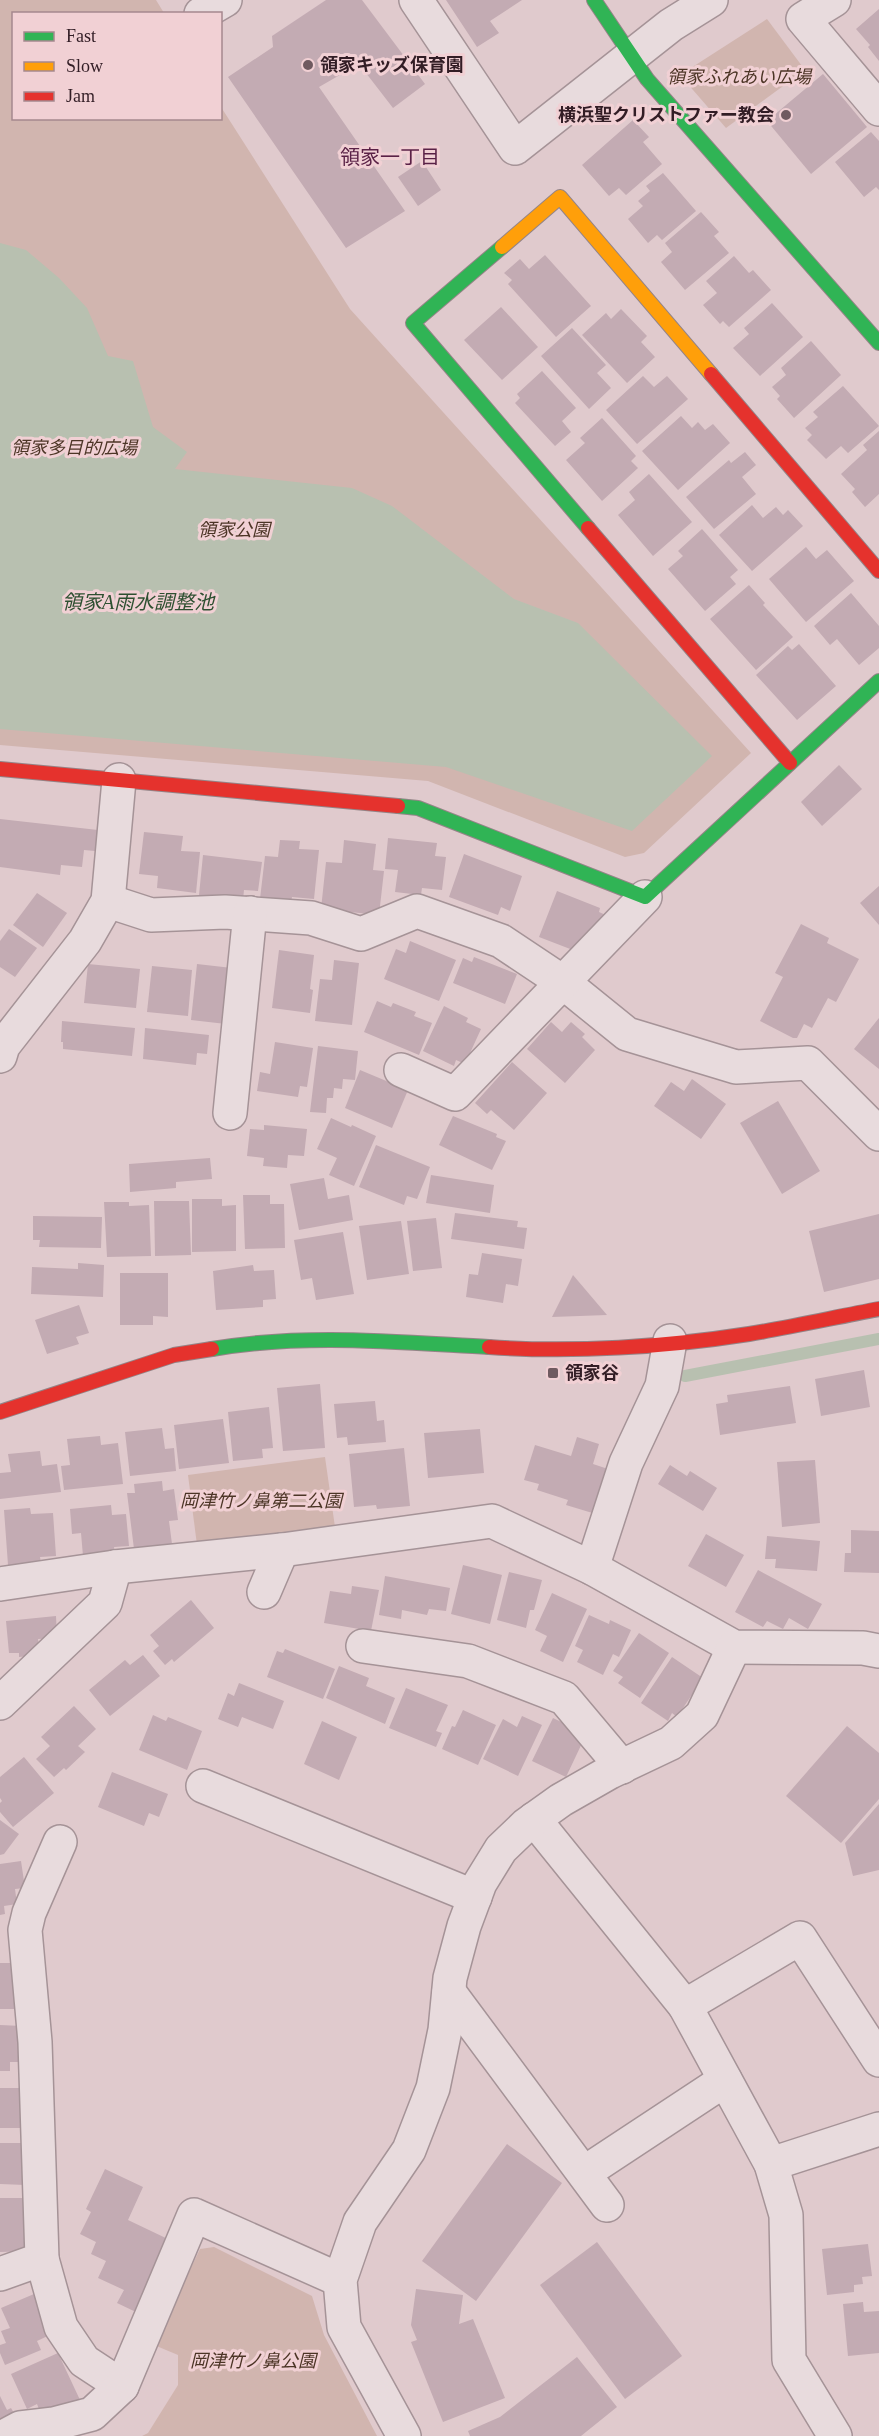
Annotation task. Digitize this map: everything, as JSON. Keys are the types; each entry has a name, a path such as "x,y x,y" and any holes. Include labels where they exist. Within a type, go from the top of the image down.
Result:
{"street":[{"path":"204,12 225,0"},
{"path":"416,0 515,148 671,25 711,0"},
{"path":"594,0 647,79 879,343"},
{"path":"834,0 803,19 879,109"},
{"path":"790,763 413,323 560,197 879,571"},
{"path":"401,1071 455,1094 645,897 879,681"},
{"path":"0,769 418,808 645,897"},
{"path":"0,1056 9,1037 85,941 108,901 120,780"},
{"path":"108,901 152,915 225,912 311,918 361,934 417,911 501,941 564,983 627,1034 736,1067 808,1063 879,1134"},
{"path":"230,1113 250,913"},
{"path":"1,1406 174,1355 250,1342 341,1338 530,1350 630,1346 748,1334 879,1309"},
{"path":"592,1568 626,1463 662,1386 670,1341"},
{"path":"0,1584 115,1567 282,1550 492,1521 592,1568 734,1647 863,1648 879,1651"},
{"path":"264,1592 282,1550"},
{"path":"0,1703 105,1603 115,1567"},
{"path":"363,1646 468,1660 564,1698 622,1767"},
{"path":"404,2436 344,2327 340,2280 360,2222 409,2150 433,2088 461,1937 480,1884 501,1849 534,1819 561,1800 671,1743 702,1715 734,1647"},
{"path":"203,1786 475,1897"},
{"path":"534,1819 685,2006 771,2164 786,2215 789,2360 835,2436"},
{"path":"60,1842 29,1913 12,1932 35,2042 42,2259 61,2327 84,2361 122,2386"},
{"path":"685,2006 800,1938 879,2060"},
{"path":"449,1992 607,2205"},
{"path":"584,2173 725,2080"},
{"path":"771,2164 879,2129"},
{"path":"6,2436 20,2428 54,2424 92,2414 122,2386 194,2216 340,2280"},
{"path":"0,2274 42,2259"}],"green space":[{"name":"領家公園","path":"0,0 156,0 163,12 12,12 12,120 222,120 222,109 350,309 751,753 644,853 625,857 428,781 0,745"},
{"name":"領家ふれあい広場","path":"767,19 805,70 726,128 680,75"},
{"name":"岡津竹ノ鼻第二公園","path":"325,1457 335,1527 197,1545 188,1475"},
{"name":"岡津竹ノ鼻公園","path":"214,2247 312,2296 324,2335 377,2436 142,2436 148,2433 178,2385 178,2355 154,2345 200,2249"}],"water":[{"name":"領家A雨水調整池","path":"0,243 26,250 59,278 87,308 108,356 133,361 153,427 187,452 175,469 352,488 392,506 514,599 578,623 712,756 632,831 446,767 0,729"}],"building":[{"path":"326,0 362,0 425,84 393,108 359,64 319,87 405,211 346,248 228,77 273,47 272,36"},
{"path":"446,0 522,0 490,21 499,33 477,47"},
{"path":"879,9 879,61 868,47 870,45 856,29"},
{"path":"823,74 867,127 811,174 767,121"},
{"path":"633,120 649,137 643,142 662,164 626,195 619,188 609,196 582,165"},
{"path":"871,132 879,141 879,190 876,187 864,197 835,162"},
{"path":"422,161 441,190 418,206 398,177"},
{"path":"663,173 696,211 662,240 657,235 648,243 628,219 643,206 638,201 650,191 646,186"},
{"path":"701,212 719,232 714,236 729,253 685,290 661,262 672,252 665,243"},
{"path":"545,255 591,306 556,337 508,284 512,280 504,273 520,259 529,269"},
{"path":"734,256 749,273 753,270 771,290 729,327 723,321 720,324 703,305 717,293 706,281"},
{"path":"772,303 803,337 760,376 733,348 749,334 744,328"},
{"path":"501,307 538,347 502,380 464,340"},
{"path":"621,309 647,336 641,342 655,357 627,383 582,335 606,313 611,319"},
{"path":"572,328 606,365 597,373 611,388 589,409 541,356"},
{"path":"811,341 841,375 794,418 777,399 780,396 772,387 786,375 781,368"},
{"path":"542,371 576,408 562,421 571,432 555,446 515,403 520,398 517,394"},
{"path":"643,376 654,387 667,376 688,399 637,444 606,410"},
{"path":"843,386 879,426 848,453 841,446 826,459 807,440 812,435 805,428 818,417 813,412"},
{"path":"681,416 692,428 698,422 705,430 713,424 730,443 678,490 642,451"},
{"path":"602,418 636,456 631,461 638,468 602,501 566,460 585,443 580,438"},
{"path":"879,431 879,494 865,507 852,492 855,489 841,474 867,450 863,445"},
{"path":"745,452 756,465 742,477 756,494 714,529 686,497 729,460 731,463"},
{"path":"649,474 692,522 653,556 618,515 635,500 629,492"},
{"path":"752,505 763,518 776,507 783,515 788,510 803,526 752,571 719,535"},
{"path":"702,529 738,570 730,577 736,584 705,611 668,569 683,556 678,551"},
{"path":"806,547 816,559 827,550 854,581 806,622 769,579"},
{"path":"749,585 765,603 763,605 793,637 756,670 710,619"},
{"path":"851,593 879,626 879,648 859,665 837,639 830,645 814,626"},
{"path":"799,644 836,686 797,720 756,675 788,646 792,650"},
{"path":"839,765 862,789 822,826 801,802"},
{"path":"0,819 98,830 95,851 84,850 82,867 61,865 60,875 0,867"},
{"path":"144,832 183,836 181,851 200,852 196,893 157,888 158,876 139,874"},
{"path":"388,838 437,843 435,856 446,857 442,890 422,888 421,895 395,892 398,870 385,869"},
{"path":"280,840 300,841 299,849 319,850 314,899 292,897 291,903 260,899 265,856 278,857"},
{"path":"344,840 376,844 373,870 384,871 379,915 321,909 326,862 342,863"},
{"path":"464,854 522,876 510,911 501,907 498,915 449,897"},
{"path":"203,855 262,862 258,891 244,890 243,900 199,895"},
{"path":"879,886 879,925 860,903"},
{"path":"557,891 600,908 599,912 610,917 600,942 585,936 578,952 539,937"},
{"path":"37,893 67,913 43,947 13,925"},
{"path":"801,924 829,938 827,943 859,959 836,1002 828,998 812,1028 804,1024 797,1038 793,1038 760,1021 783,977 775,973"},
{"path":"9,929 37,948 15,977 0,967 0,941"},
{"path":"410,941 456,960 439,1001 384,979 396,949 406,953"},
{"path":"279,950 314,955 310,1013 272,1008"},
{"path":"474,957 517,974 505,1004 453,983 463,958 472,962"},
{"path":"334,960 359,963 352,1025 315,1021 320,979 332,980"},
{"path":"88,964 140,969 136,1008 84,1003"},
{"path":"197,964 232,968 226,1024 191,1020"},
{"path":"152,966 192,970 188,1016 147,1012"},
{"path":"377,1001 391,1007 393,1003 416,1012 414,1016 432,1023 419,1055 364,1032"},
{"path":"444,1006 468,1018 466,1022 481,1029 465,1064 456,1060 454,1066 423,1051"},
{"path":"879,1018 879,1069 854,1049"},
{"path":"62,1021 135,1028 132,1056 63,1049"},
{"path":"551,1022 562,1032 571,1022 585,1034 582,1037 595,1050 565,1083 527,1049"},
{"path":"145,1028 209,1035 207,1054 197,1053 196,1065 143,1059"},
{"path":"275,1042 313,1048 307,1087 300,1086 298,1097 257,1091 260,1072 270,1074"},
{"path":"318,1046 358,1051 355,1080 343,1079 342,1089 334,1088 333,1098 327,1098 326,1113 310,1112"},
{"path":"512,1062 547,1093 514,1130 491,1110 487,1114 475,1103"},
{"path":"360,1070 408,1090 392,1128 345,1108"},
{"path":"692,1079 726,1104 701,1139 654,1106 671,1082 684,1091"},
{"path":"778,1101 820,1171 782,1194 740,1123"},
{"path":"453,1116 497,1134 496,1137 506,1141 492,1170 439,1145"},
{"path":"331,1118 376,1136 354,1186 329,1175 337,1158 317,1149"},
{"path":"264,1125 307,1129 304,1156 288,1155 287,1168 263,1166 264,1158 247,1156 250,1129 264,1130"},
{"path":"376,1145 430,1167 417,1199 407,1196 404,1205 359,1187"},
{"path":"210,1158 212,1179 176,1182 176,1188 130,1192 129,1164"},
{"path":"431,1175 494,1185 490,1213 426,1203"},
{"path":"324,1178 328,1199 349,1195 353,1220 299,1230 290,1184"},
{"path":"243,1195 270,1195 270,1204 284,1204 285,1248 245,1249"},
{"path":"192,1199 222,1199 222,1206 236,1205 236,1251 192,1252"},
{"path":"154,1201 189,1201 191,1255 155,1256"},
{"path":"104,1202 129,1202 129,1206 149,1205 151,1256 107,1257"},
{"path":"455,1213 518,1221 517,1227 527,1228 524,1249 451,1239"},
{"path":"879,1214 879,1279 824,1292 809,1231"},
{"path":"33,1216 102,1217 101,1248 39,1247 40,1240 33,1240"},
{"path":"436,1218 442,1268 413,1271 407,1221"},
{"path":"401,1221 409,1274 367,1280 359,1226"},
{"path":"343,1232 354,1294 316,1300 312,1278 301,1280 294,1240"},
{"path":"482,1253 522,1259 518,1286 506,1284 503,1303 466,1297 469,1274 478,1275"},
{"path":"78,1263 104,1265 103,1297 31,1294 32,1267 78,1269"},
{"path":"253,1265 254,1271 274,1270 276,1299 263,1300 263,1307 216,1310 213,1271"},
{"path":"120,1273 168,1273 168,1317 153,1316 153,1325 120,1325"},
{"path":"573,1275 607,1315 552,1317"},
{"path":"79,1305 89,1333 76,1337 79,1344 47,1354 35,1320"},
{"path":"864,1370 870,1407 821,1416 815,1379"},
{"path":"320,1384 325,1448 283,1451 277,1388"},
{"path":"790,1386 796,1423 720,1435 716,1404 728,1402 727,1395"},
{"path":"375,1401 377,1421 384,1420 386,1442 348,1445 347,1437 337,1438 334,1404"},
{"path":"269,1407 273,1448 262,1449 263,1458 233,1461 228,1412"},
{"path":"223,1419 229,1463 179,1469 174,1425"},
{"path":"162,1428 165,1449 174,1448 176,1471 130,1476 125,1432"},
{"path":"480,1429 484,1473 428,1478 424,1433"},
{"path":"100,1436 101,1445 118,1443 123,1484 64,1490 61,1466 70,1465 67,1439"},
{"path":"577,1437 599,1444 593,1464 614,1471 599,1515 566,1505 568,1500 537,1490 539,1484 524,1480 535,1445 571,1456"},
{"path":"404,1448 410,1506 377,1509 376,1505 354,1507 349,1454"},
{"path":"40,1451 42,1466 57,1464 61,1492 0,1499 0,1473 11,1472 8,1454"},
{"path":"815,1460 820,1523 782,1527 777,1462"},
{"path":"670,1465 687,1476 690,1471 717,1488 703,1511 658,1484"},
{"path":"162,1481 163,1491 174,1489 178,1520 169,1521 172,1544 134,1549 127,1493 135,1493 134,1484"},
{"path":"111,1505 112,1515 126,1514 129,1546 114,1547 115,1553 83,1556 81,1533 72,1534 70,1509"},
{"path":"30,1508 31,1514 53,1513 56,1556 40,1557 41,1563 8,1565 4,1510"},
{"path":"851,1530 879,1531 879,1573 844,1572 845,1553 851,1553"},
{"path":"706,1534 744,1555 726,1587 688,1566"},
{"path":"767,1536 820,1541 817,1571 775,1568 776,1559 765,1559"},
{"path":"463,1565 502,1575 490,1624 451,1614"},
{"path":"758,1570 822,1604 808,1629 789,1618 783,1629 767,1621 763,1627 735,1612"},
{"path":"509,1572 542,1580 534,1610 530,1610 526,1628 497,1620"},
{"path":"385,1576 450,1588 446,1611 429,1609 427,1615 402,1610 401,1619 379,1615"},
{"path":"352,1586 379,1590 371,1631 324,1623 330,1591 351,1594"},
{"path":"552,1593 587,1609 563,1662 540,1651 547,1636 535,1630"},
{"path":"191,1600 214,1628 174,1662 172,1659 165,1665 153,1651 159,1646 150,1635"},
{"path":"589,1615 609,1624 610,1620 631,1630 619,1657 613,1654 603,1675 577,1662 583,1650 575,1646"},
{"path":"56,1616 57,1638 38,1639 40,1655 19,1657 19,1653 9,1653 6,1621"},
{"path":"639,1633 669,1653 640,1698 618,1683 623,1677 613,1671"},
{"path":"285,1649 335,1669 323,1699 267,1677 277,1651 283,1653"},
{"path":"143,1655 160,1676 110,1716 89,1690 125,1660 130,1665"},
{"path":"672,1657 703,1678 677,1717 672,1713 668,1721 641,1703"},
{"path":"339,1666 369,1678 366,1686 395,1698 385,1724 326,1698"},
{"path":"239,1683 284,1701 273,1729 242,1717 238,1727 218,1719 228,1693 234,1696"},
{"path":"406,1688 448,1705 436,1731 442,1733 436,1747 389,1728"},
{"path":"74,1706 96,1729 78,1746 85,1752 66,1770 64,1768 54,1777 36,1759 50,1746 41,1737"},
{"path":"463,1710 496,1725 478,1765 442,1749 452,1726 455,1727"},
{"path":"153,1715 166,1721 168,1717 202,1731 187,1770 139,1750"},
{"path":"522,1716 542,1725 518,1776 483,1759 503,1719 517,1727"},
{"path":"553,1718 574,1728 572,1733 584,1739 566,1777 532,1761"},
{"path":"322,1721 357,1737 339,1780 304,1764"},
{"path":"847,1726 879,1753 879,1799 841,1843 786,1796"},
{"path":"24,1757 54,1793 13,1827 0,1812 2,1801 0,1777"},
{"path":"112,1772 168,1794 159,1817 149,1813 144,1826 98,1807"},
{"path":"879,1804 879,1870 853,1876 845,1843"},
{"path":"0,1820 19,1834 4,1854 0,1855"},
{"path":"21,1861 25,1888 15,1889 17,1904 4,1906 5,1914 0,1915 0,1864"},
{"path":"0,1963 14,1963 23,2009 0,2009"},
{"path":"0,2025 22,2026 21,2062 10,2062 10,2071 0,2071"},
{"path":"0,2088 21,2088 20,2128 0,2128"},
{"path":"0,2143 25,2143 25,2185 0,2184"},
{"path":"507,2144 562,2183 476,2301 422,2261"},
{"path":"105,2169 143,2187 128,2220 172,2241 138,2313 117,2303 124,2290 98,2278 106,2261 91,2254 96,2242 80,2234 91,2212 86,2209"},
{"path":"0,2198 30,2198 31,2251 0,2252"},
{"path":"597,2242 682,2356 625,2399 540,2285"},
{"path":"868,2244 872,2276 862,2277 863,2284 854,2285 854,2292 827,2295 822,2249"},
{"path":"416,2289 463,2295 459,2324 473,2319 505,2398 443,2422 411,2342 417,2340 411,2325"},
{"path":"34,2294 52,2334 37,2341 41,2350 5,2365 0,2353 0,2345 6,2343 1,2331 10,2328 1,2308"},
{"path":"863,2302 864,2312 879,2311 879,2353 848,2356 843,2304"},
{"path":"58,2353 80,2400 42,2417 37,2404 27,2409 11,2374"},
{"path":"577,2357 617,2407 581,2436 470,2436 468,2431 500,2417"},
{"path":"0,2396 7,2410 11,2408 19,2422 0,2432"}],"waterway":[{"path":"685,1376 879,1339"}],"traffic: fast":[{"path":"594,0 647,79 879,343"},
{"path":"502,247 413,323 588,528"},
{"path":"398,806 418,808 645,897 879,681"},
{"path":"212,1349 281,1341 316,1340 489,1347"}],"traffic: slow":[{"path":"502,247 560,197 711,374"}],"traffic: jam":[{"path":"711,374 879,571"},
{"path":"588,528 790,763"},
{"path":"0,769 398,806"},
{"path":"489,1347 619,1348 717,1339 879,1309"},
{"path":"0,1412 174,1355 212,1349"}],"place":[{"name":"領家キッズ保育園","path":"308,65"},
{"name":"横浜聖クリストファー教会","path":"786,115"},
{"name":"領家谷","path":"553,1373"}],"district":[{"name":"領家一丁目","path":"390,157"}],"park label":[{"name":"領家多目的広場","path":"74,448"}]}
